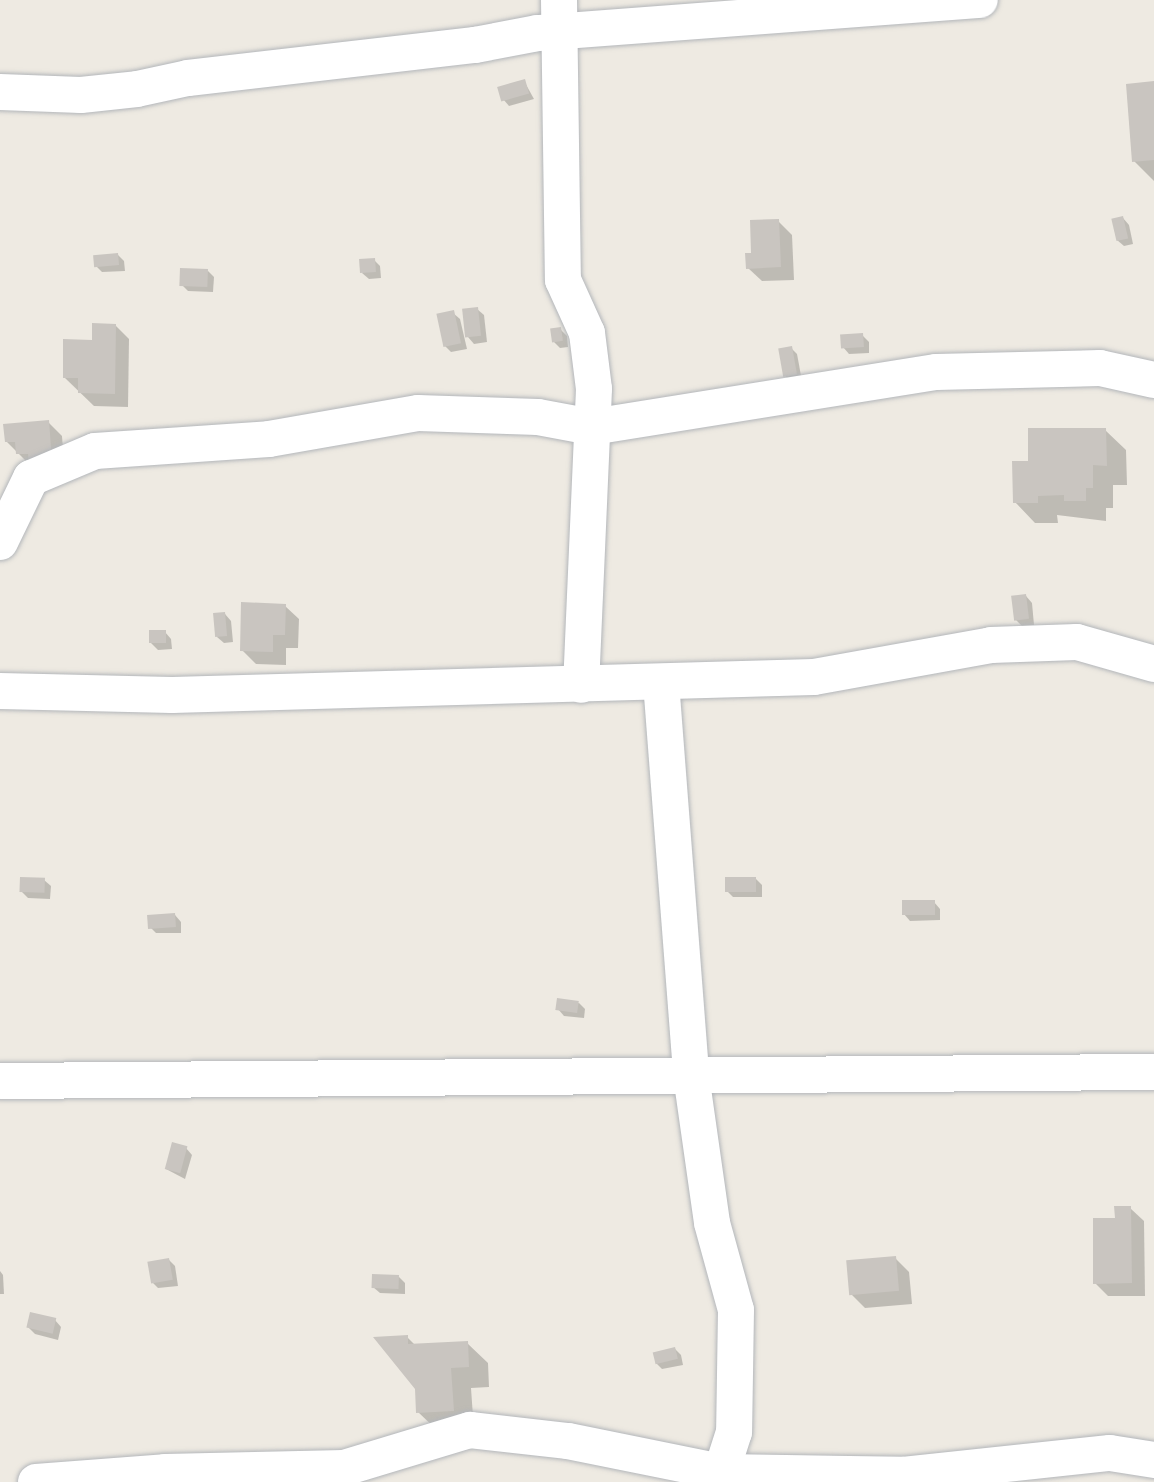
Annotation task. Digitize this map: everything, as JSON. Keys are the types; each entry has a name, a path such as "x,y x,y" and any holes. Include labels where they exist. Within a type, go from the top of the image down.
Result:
{"street":[{"path":"0,92 81,95 123,91 559,16 980,0"},
{"path":"559,16 563,280 587,333 594,389 581,685"},
{"path":"0,542 31,478 95,451 269,439 418,413 538,417 592,427 936,372 1100,368 1154,380"},
{"path":"0,691 172,695 814,677 991,645 1077,642 1154,664"},
{"path":"661,682 691,1075 712,1223 736,1310 734,1432 720,1477"},
{"path":"0,1081 1154,1072"},
{"path":"36,1482 165,1472 344,1468 470,1430 568,1441 720,1477 903,1475 1110,1453 1154,1460"}],"building":[{"path":"525,79 529,93 501,101 497,87"},
{"path":"1154,81 1154,160 1132,162 1126,84"},
{"path":"1123,216 1128,238 1116,241 1111,219"},
{"path":"779,219 781,267 746,269 745,253 751,253 750,220"},
{"path":"118,253 119,265 94,267 93,255"},
{"path":"375,258 376,272 360,273 359,259"},
{"path":"180,268 208,269 207,287 179,286"},
{"path":"478,307 481,336 465,338 462,309"},
{"path":"454,310 461,343 443,347 436,314"},
{"path":"92,323 116,324 115,394 78,393 78,378 63,378 63,339 92,340"},
{"path":"561,327 563,341 552,342 550,329"},
{"path":"863,333 864,347 841,349 840,335"},
{"path":"792,346 797,375 783,377 778,348"},
{"path":"49,420 52,462 29,463 28,454 16,454 15,442 5,442 3,424"},
{"path":"1028,428 1106,428 1107,466 1093,465 1093,488 1086,488 1086,501 1064,501 1064,495 1038,496 1038,503 1013,503 1012,461 1028,461"},
{"path":"1026,594 1029,619 1014,621 1011,596"},
{"path":"241,602 286,604 285,635 273,635 273,652 240,651"},
{"path":"225,612 227,636 215,637 213,613"},
{"path":"149,630 166,630 166,643 149,643"},
{"path":"20,877 45,878 44,893 19,892"},
{"path":"725,877 756,877 756,892 725,892"},
{"path":"902,900 935,900 935,915 902,915"},
{"path":"175,913 176,927 148,929 147,915"},
{"path":"557,998 579,1001 577,1013 555,1010"},
{"path":"172,1142 187,1146 180,1173 165,1169"},
{"path":"1114,1206 1131,1206 1132,1283 1093,1284 1093,1218 1115,1218"},
{"path":"896,1256 899,1291 849,1295 846,1260"},
{"path":"169,1258 173,1280 151,1283 147,1262"},
{"path":"372,1274 399,1275 398,1289 372,1288"},
{"path":"30,1312 56,1318 53,1334 26,1328"},
{"path":"408,1335 408,1344 468,1341 469,1367 451,1368 454,1411 416,1413 415,1389 373,1337"},
{"path":"675,1347 678,1359 656,1364 653,1353"}]}
